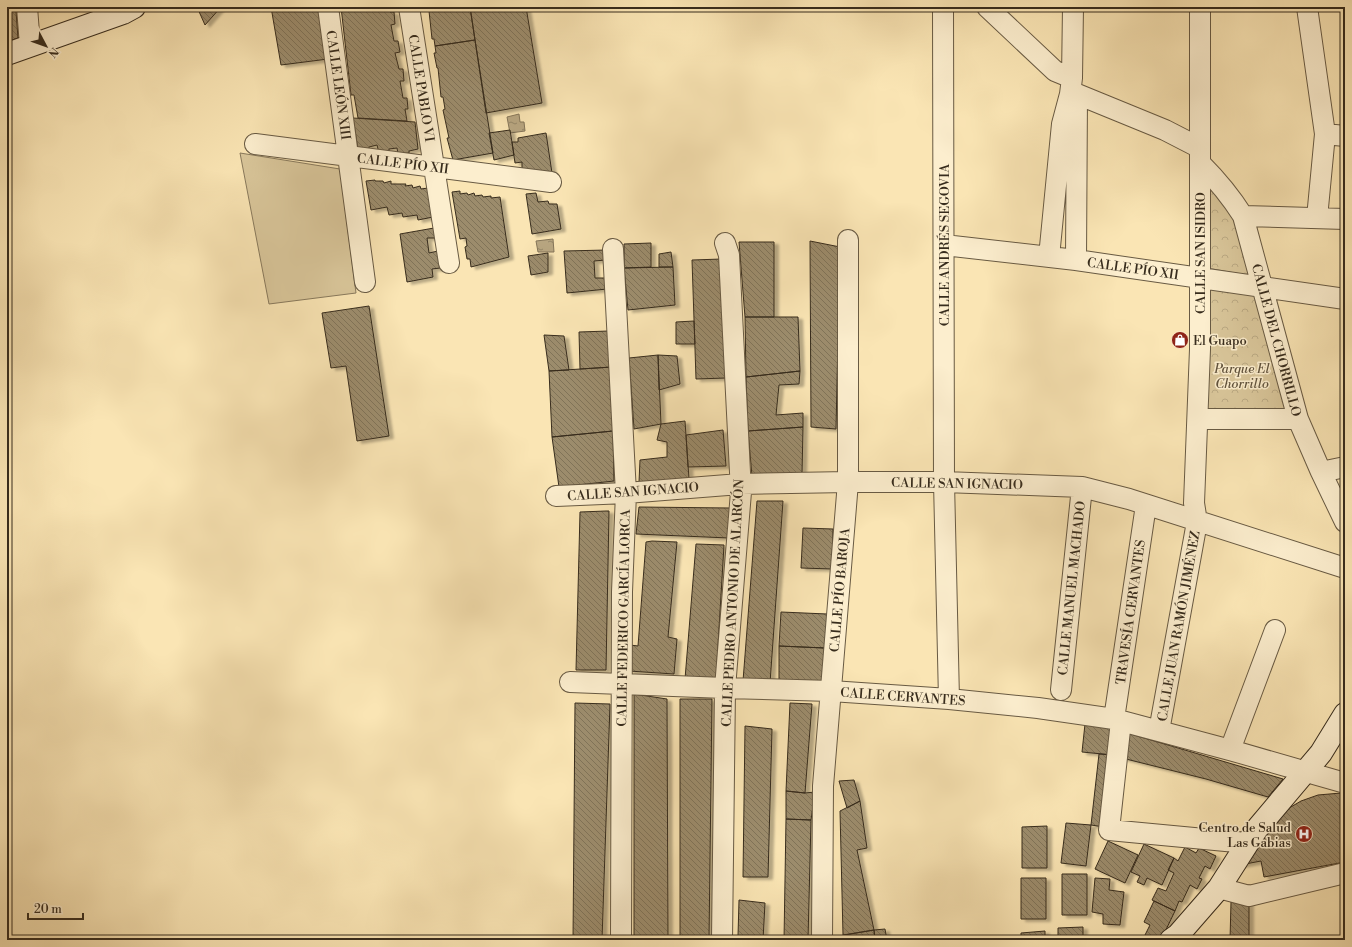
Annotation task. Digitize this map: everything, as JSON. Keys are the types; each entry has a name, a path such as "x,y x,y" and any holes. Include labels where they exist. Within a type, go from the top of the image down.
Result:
{"street":[{"path":"28,7 30,46"},
{"path":"7,54 123,13 134,7"},
{"name":"CALLE LEÓN XIII","path":"328,7 365,282"},
{"name":"CALLE PABLO VI","path":"409,7 449,263"},
{"name":"CALLE ANDRÉS SEGOVIA","path":"943,7 944,482 949,699"},
{"name":"CALLE DEL CHORRILLO","path":"986,7 1056,71 1073,89 1165,130 1200,156 1212,175 1232,199 1243,216 1298,419 1345,522"},
{"path":"1073,7 1076,260"},
{"name":"CALLE SAN ISIDRO","path":"1197,522 1194,503 1198,419 1201,278 1200,7"},
{"path":"1307,7 1325,134 1318,218"},
{"path":"1049,257 1062,124 1073,89"},
{"path":"1325,134 1345,136"},
{"name":"CALLE PÍO XII","path":"254,144 551,182"},
{"path":"1243,216 1345,219"},
{"name":"CALLE PÍO BAROJA","path":"822,940 823,786 848,482 848,240"},
{"name":"CALLE PEDRO ANTONIO DE ALARCÓN","path":"722,940 725,688 741,492 729,255 725,244"},
{"name":"CALLE PÍO XII","path":"944,245 1076,260 1345,299"},
{"name":"CALLE FEDERICO GARCÍA LORCA","path":"613,249 626,493 622,592 621,940"},
{"path":"1198,419 1298,419"},
{"path":"1321,472 1345,467"},
{"name":"CALLE SAN IGNACIO","path":"556,496 626,493 740,484 848,482 944,482 1082,487 1146,505 1345,568"},
{"name":"CALLE MANUEL MACHADO","path":"1061,690 1082,487"},
{"name":"TRAVESÍA CERVANTES","path":"1146,505 1117,720 1109,830 1247,843"},
{"name":"CALLE JUAN RAMÓN JIMÉNEZ","path":"1159,731 1197,522"},
{"path":"1230,750 1275,630"},
{"name":"CALLE CERVANTES","path":"570,682 831,691 949,699 1038,708 1117,720 1345,783"},
{"path":"1171,940 1178,935 1219,888 1256,830 1321,753 1345,714"},
{"path":"1219,888 1249,896 1345,873"}],"green space":[{"path":"240,153 340,169 356,293 269,304"},
{"path":"1215,189 1238,221 1252,276 1207,268 1209,190"},
{"name":"Parque El Chorrillo","path":"1209,286 1257,294 1288,412 1206,411"}],"water":[{"path":"519,114 520,122 524,122 525,131 510,133 507,117"},
{"path":"553,239 554,252 538,252 536,241"}],"building":[{"path":"197,7 221,7 205,25"},
{"path":"271,7 320,7 328,59 281,65"},
{"path":"341,7 389,7 390,12 394,12 395,24 391,25 394,41 398,41 400,52 395,53 399,69 403,69 404,81 400,81 403,98 407,98 408,109 405,109 407,121 358,118 354,95 351,95"},
{"path":"427,7 470,7 475,40 435,46 434,39 432,39 429,11 428,12"},
{"path":"470,7 526,7 542,103 486,113"},
{"path":"16,11 18,38 7,42 7,12"},
{"path":"475,40 493,153 453,160 447,138 449,138 443,110 445,109 443,97 441,97 438,68 434,53 436,53 435,46"},
{"path":"353,118 415,122 418,149 409,151 409,153 398,154 397,148 379,153 377,145 369,147 369,149 358,150"},
{"path":"510,130 514,155 494,160 489,133"},
{"path":"546,133 552,173 522,169 522,162 515,163 512,142 518,142 518,138"},
{"path":"366,181 383,181 384,183 391,181 391,184 406,184 405,186 412,185 413,188 420,186 421,189 428,188 433,217 418,220 417,215 403,217 402,213 389,215 387,207 371,210"},
{"path":"460,191 460,194 467,193 468,195 474,193 475,196 491,196 491,198 500,197 509,257 471,267 470,259 467,259 465,247 467,246 466,238 460,239 452,192"},
{"path":"536,193 538,202 548,201 549,204 557,204 561,229 532,234 526,194"},
{"path":"434,228 435,238 427,238 429,253 438,251 440,268 432,269 433,277 407,282 400,234"},
{"path":"810,241 840,247 836,429 811,427"},
{"path":"739,242 774,242 774,317 745,317"},
{"path":"651,243 651,267 624,268 624,244"},
{"path":"607,250 606,260 594,261 595,278 607,278 607,289 567,293 564,251"},
{"path":"671,252 673,267 659,267 659,254"},
{"path":"548,253 548,272 531,275 528,256"},
{"path":"722,259 726,378 696,379 692,260"},
{"path":"673,267 675,305 628,310 624,268"},
{"path":"369,306 389,436 357,441 346,366 331,368 322,313"},
{"path":"745,317 798,317 800,371 746,377"},
{"path":"694,321 695,344 676,344 676,322"},
{"path":"609,331 612,367 580,369 579,332"},
{"path":"544,335 564,336 569,370 549,371"},
{"path":"658,355 661,424 634,429 629,358"},
{"path":"658,355 677,356 680,384 659,390"},
{"path":"612,367 613,431 552,437 549,371"},
{"path":"800,371 799,384 779,385 776,415 803,413 803,427 748,431 746,377"},
{"path":"685,421 689,479 639,482 640,460 667,457 667,442 657,440 661,424"},
{"path":"803,427 802,474 752,476 748,431"},
{"path":"723,430 726,466 688,467 686,435"},
{"path":"613,431 614,481 559,487 552,437"},
{"path":"757,501 783,501 770,683 743,681"},
{"path":"639,507 730,508 729,538 636,534"},
{"path":"609,511 606,670 576,670 580,512"},
{"path":"803,528 833,529 832,569 801,568"},
{"path":"646,542 677,542 668,637 677,639 674,674 629,671 630,645 638,646"},
{"path":"696,544 724,545 716,679 685,679"},
{"path":"781,612 827,614 825,648 779,646"},
{"path":"779,646 825,648 823,682 779,680"},
{"path":"634,694 667,699 668,940 634,940"},
{"path":"680,699 712,699 709,940 680,940"},
{"path":"575,703 610,704 602,940 573,940"},
{"path":"790,703 812,704 805,793 786,791"},
{"path":"1085,724 1116,728 1113,755 1082,752"},
{"path":"745,726 772,729 768,877 743,877"},
{"path":"1124,732 1283,779 1268,797 1206,779 1122,758"},
{"path":"1099,754 1113,755 1104,827 1091,825"},
{"path":"854,780 860,801 847,808 839,781"},
{"path":"786,791 805,793 815,792 811,820 786,819"},
{"name":"Centro de Salud Las Gabias","path":"1345,793 1345,862 1264,877 1261,861 1240,865 1284,811 1301,801 1318,795"},
{"path":"860,801 867,848 857,850 874,930 843,935 840,811"},
{"path":"786,819 811,820 808,940 784,940"},
{"path":"1066,823 1091,825 1086,866 1061,863"},
{"path":"1047,826 1047,868 1022,868 1022,827"},
{"path":"1108,841 1138,855 1125,883 1095,869"},
{"path":"1144,844 1174,858 1162,885 1147,878 1144,885 1137,882 1140,876 1131,872"},
{"path":"1185,847 1196,853 1199,848 1216,856 1210,869 1205,866 1199,878 1202,879 1197,889 1190,885 1182,902 1179,901 1175,911 1152,900 1158,888 1166,891 1174,873 1168,870 1174,858 1178,861"},
{"path":"1062,874 1087,874 1087,915 1062,915"},
{"path":"1021,878 1046,878 1046,919 1021,919"},
{"path":"1095,878 1110,879 1109,890 1124,892 1120,925 1103,924 1103,914 1092,912"},
{"path":"739,900 765,903 763,940 738,936"},
{"path":"1154,901 1175,911 1161,940 1146,940 1143,939 1150,925 1144,922"},
{"path":"1231,902 1249,902 1249,940 1230,940"},
{"path":"1083,927 1083,940 1058,940 1058,928"},
{"path":"885,929 887,940 875,940 874,930"},
{"path":"874,930 875,940 834,940 833,937"},
{"path":"1045,931 1045,940 1021,940 1021,933"}],"place":[{"name":"El Guapo","path":"1180,340"},
{"name":"Centro de Salud Las Gabias","path":"1304,834"}]}
